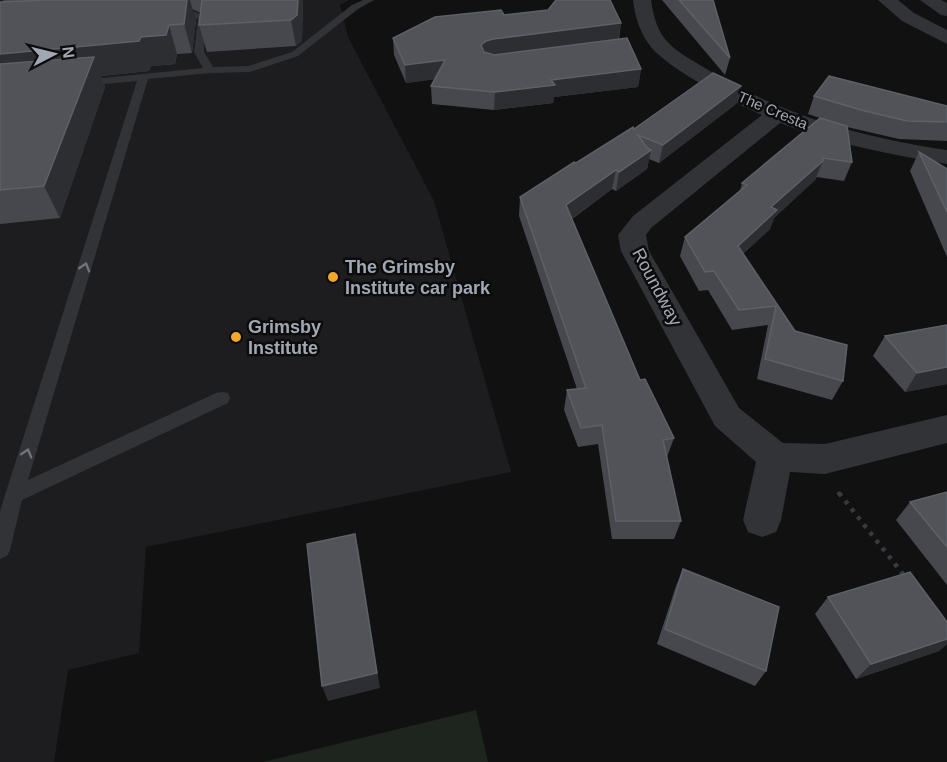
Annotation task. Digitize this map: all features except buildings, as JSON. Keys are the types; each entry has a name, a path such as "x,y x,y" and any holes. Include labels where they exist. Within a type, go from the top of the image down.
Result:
{"street":[{"name":"The Cresta","path":"642,0 645,18 658,44 707,79 776,115 881,146 947,157"},
{"path":"887,0 908,17 947,38"},
{"path":"929,0 947,11"},
{"path":"634,46 658,44"},
{"name":"Roundway","path":"775,457 727,417 635,250 632,235 642,222 776,115"},
{"path":"762,520 775,457 825,459 947,429"}],"lane":[{"path":"71,84 210,70 250,69 295,54 355,7 370,0"},
{"path":"158,16 192,14 203,18 199,52 210,70"},
{"path":"0,550 14,495 142,78"},
{"path":"14,495 222,398"}],"path":[{"path":"825,459 831,482 911,584"}],"shaded area":[{"name":"Grimsby Institute","path":"0,0 349,0 340,5 348,37 434,201 511,472 146,547 139,653 68,670 54,762 0,762"},
{"path":"476,710 488,762 263,762"}],"place":[{"name":"The Grimsby Institute car park","path":"333,277"},
{"name":"Grimsby Institute","path":"236,337"}]}
